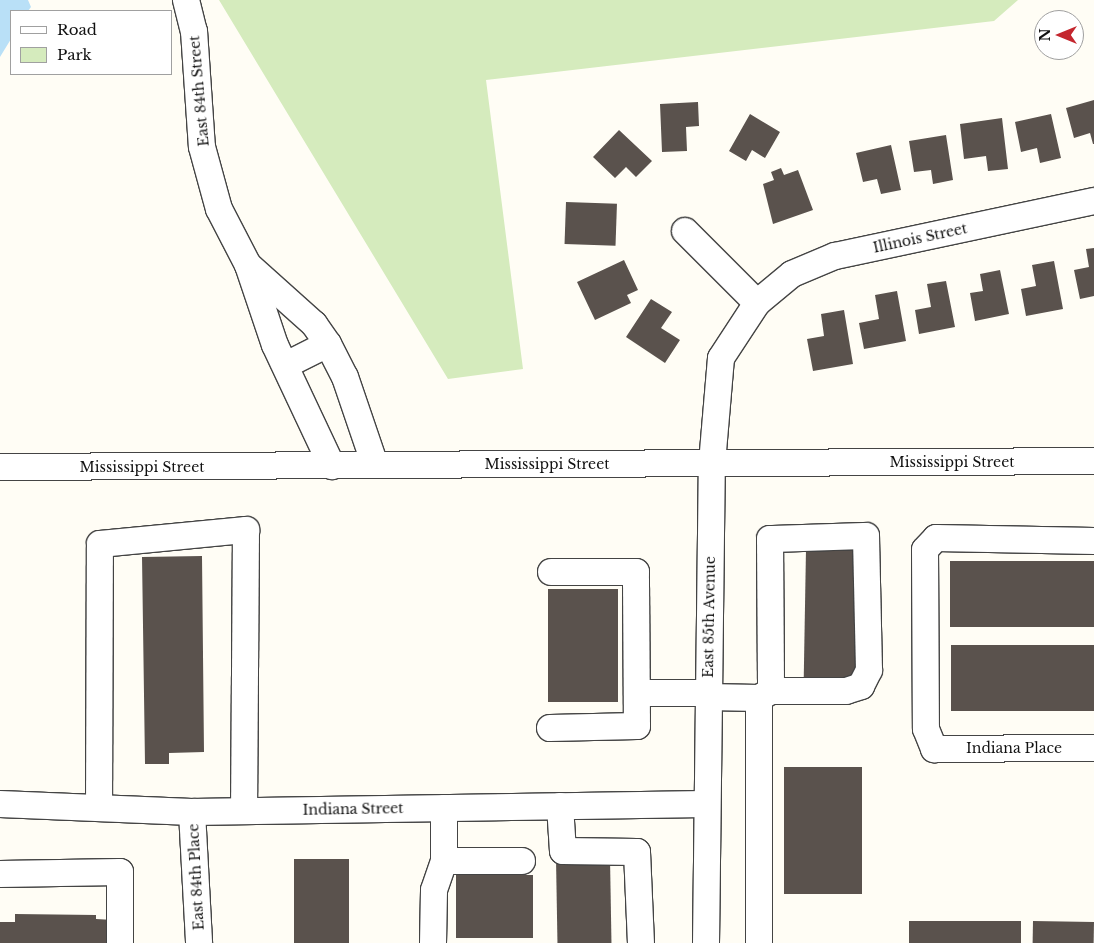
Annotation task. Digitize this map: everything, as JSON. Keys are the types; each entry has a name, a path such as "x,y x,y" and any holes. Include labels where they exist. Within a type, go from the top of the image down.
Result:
{"street":[{"name":"East 84th Street","path":"186,0 194,31 202,147 219,209 248,265 286,365 332,466"},
{"name":"Illinois Street","path":"757,303 792,274 835,256 1094,201"},
{"path":"685,231 757,303"},
{"name":"East 84th Street","path":"248,265 314,324 328,344 345,377 375,465"},
{"name":"East 85th Avenue","path":"706,943 707,695 712,463 721,358 757,303"},
{"path":"286,365 328,344"},
{"name":"Mississippi Street","path":"0,468 1094,461"},
{"path":"99,808 100,544 246,530 244,811"},
{"path":"637,693 765,695 846,691 861,686 869,670 866,536 770,539 765,695 759,943"},
{"name":"Indiana Place","path":"1094,541 936,538 926,550 926,728 934,749 1094,748"},
{"path":"550,728 637,726 636,572 551,572"},
{"name":"Indiana Street","path":"0,804 192,812 706,804"},
{"path":"560,806 563,851 637,852 641,943"},
{"path":"432,943 434,890 444,861 444,808"},
{"name":"East 84th Place","path":"192,812 199,943"},
{"path":"444,861 522,860"},
{"path":"0,874 120,872 120,943"}],"green space":[{"path":"219,0 1018,0 994,21 486,80 523,369 448,379"}],"water":[{"path":"0,0 28,0 31,7 29,10 10,10 10,41 0,57"}],"building":[{"path":"1094,100 1093,144 1090,133 1074,138 1066,108"},
{"path":"698,102 699,126 686,127 687,151 662,152 660,104"},
{"path":"750,114 780,132 765,158 752,150 746,161 729,151"},
{"path":"1051,114 1061,158 1040,163 1037,148 1021,152 1015,122"},
{"path":"1002,118 1008,169 988,171 986,156 964,159 960,124"},
{"path":"619,130 652,161 636,177 626,167 615,178 593,157"},
{"path":"946,135 953,180 933,184 931,170 914,172 909,141"},
{"path":"891,145 901,190 881,194 877,179 863,182 856,153"},
{"path":"781,168 784,175 798,170 813,210 773,224 763,184 774,180 771,172"},
{"path":"566,202 617,204 616,246 565,244"},
{"path":"1094,248 1094,296 1080,299 1074,270 1089,267 1086,249"},
{"path":"624,260 638,290 627,295 631,303 595,320 577,282"},
{"path":"1054,261 1063,309 1026,316 1021,289 1036,286 1032,265"},
{"path":"1000,270 1009,314 975,321 970,293 983,291 980,274"},
{"path":"946,281 955,327 919,334 915,310 931,307 927,284"},
{"path":"897,291 906,341 864,349 859,323 879,319 875,295"},
{"path":"651,299 672,312 661,328 680,340 665,363 626,337"},
{"path":"844,310 853,364 813,371 807,339 824,336 821,314"},
{"path":"806,549 861,550 859,679 804,678"},
{"path":"202,556 204,752 169,753 169,764 145,764 142,557"},
{"path":"950,561 1094,561 1094,627 950,627"},
{"path":"548,589 618,589 618,702 548,702"},
{"path":"951,645 1094,645 1094,711 951,711"},
{"path":"784,767 862,767 862,894 784,894"},
{"path":"610,858 611,943 557,943 556,859"},
{"path":"294,859 349,859 349,943 294,943"},
{"path":"456,875 533,875 533,938 456,938"},
{"path":"15,914 96,915 96,919 113,920 113,943 0,943 0,922 15,922"},
{"path":"909,921 1021,921 1021,943 909,943"},
{"path":"1033,921 1094,922 1094,943 1033,943"}]}
